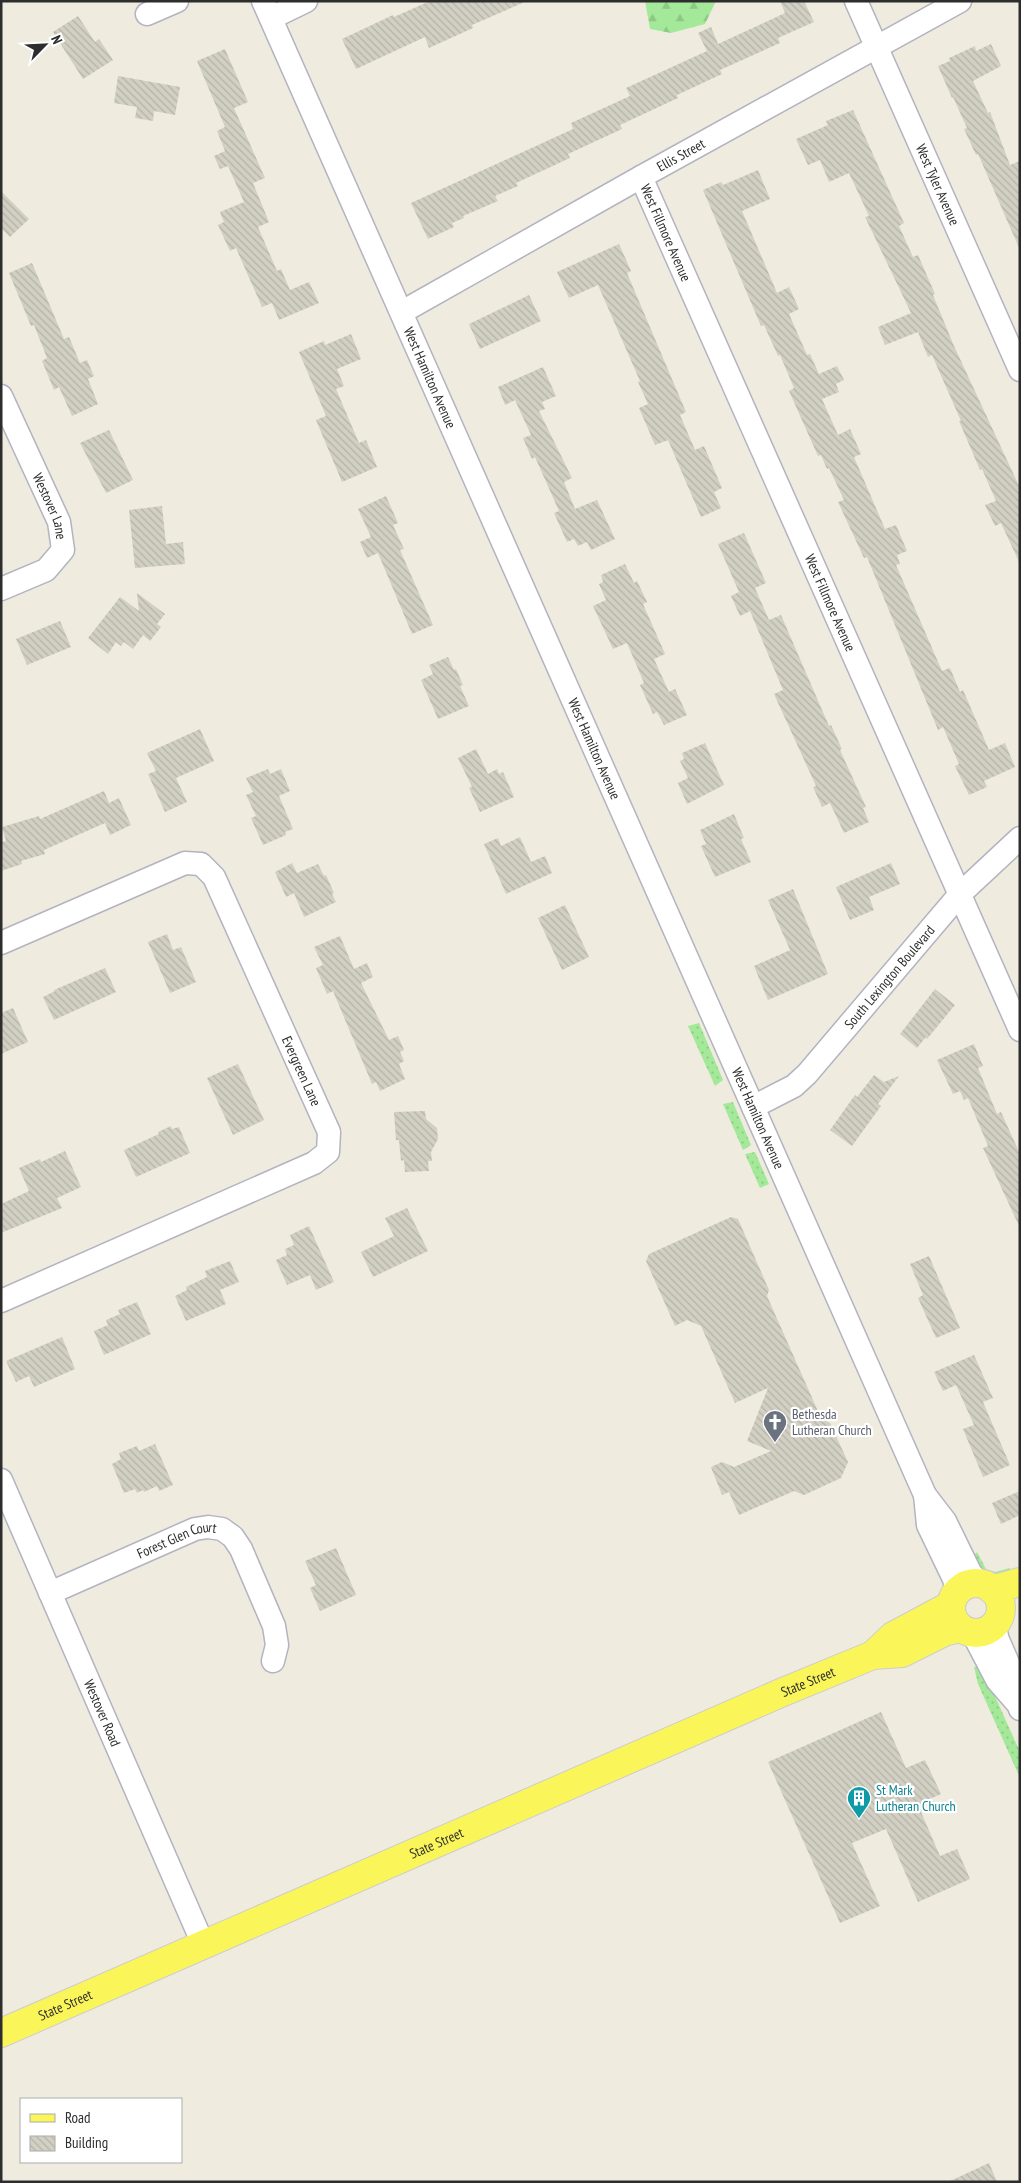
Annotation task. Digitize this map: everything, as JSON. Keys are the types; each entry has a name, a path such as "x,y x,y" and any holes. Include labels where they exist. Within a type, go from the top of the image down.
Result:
{"main road":[{"name":"State Street","path":"1,2033 748,1707 873,1655 902,1653 944,1632 1020,1582"}],"street":[{"path":"147,14 177,1"},
{"path":"267,9 306,1"},
{"name":"West Tyler Avenue","path":"856,1 1020,370"},
{"name":"Ellis Street","path":"402,312 641,177 960,1"},
{"name":"West Hamilton Avenue","path":"267,9 925,1495 945,1521 970,1572 981,1608 997,1680 1019,1707"},
{"name":"West Fillmore Avenue","path":"641,177 1020,1030"},
{"name":"Westover Lane","path":"1,396 59,522 63,550 46,570 1,589"},
{"name":"South Lexington Boulevard","path":"752,1107 794,1086 807,1074 960,894 1020,838"},
{"name":"Evergreen Lane","path":"1,944 185,863 202,864 214,877 329,1132 328,1152 314,1163 1,1301"},
{"name":"Westover Road","path":"1,1480 127,1764 203,1944"},
{"name":"Forest Glen Court","path":"50,1593 195,1529 208,1527 222,1529 233,1537 241,1549 274,1626 278,1645 273,1661"}],"green space":[{"path":"645,1 716,1 705,24 671,33 650,29"},
{"path":"699,1023 723,1080 715,1086 688,1026"},
{"path":"733,1102 751,1145 743,1150 723,1104"},
{"path":"755,1152 769,1184 760,1188 745,1154"},
{"path":"977,1552 986,1569 995,1572 1010,1568 1012,1574 996,1577 988,1576 972,1557"},
{"path":"981,1665 1020,1752 1020,1778 978,1684 974,1667"}],"building":[{"path":"430,1 527,1 472,25 473,28 429,48 425,37 356,69 342,39 393,15 394,17"},
{"path":"780,1 804,1 814,22 778,38 780,43 720,70 722,74 677,95 678,98 620,125 622,129 568,154 570,158 516,183 518,186 495,196 498,201 463,216 464,218 452,223 454,227 428,239 411,203 573,129 571,123 630,96 626,88 707,51 698,33 711,27 718,44 785,13"},
{"path":"78,16 95,42 99,39 113,60 83,79 53,32"},
{"path":"991,44 1001,66 973,81 988,113 990,112 1010,165 1020,161 1020,250 978,154 976,155 964,129 967,128 938,66 950,61 949,58 975,46 976,51"},
{"path":"225,49 248,102 234,108 265,178 253,183 269,222 258,227 277,271 281,269 290,290 309,282 319,303 279,320 272,303 262,307 236,248 230,251 218,225 224,222 220,212 244,202 228,166 220,169 214,156 225,151 217,131 225,127 197,61"},
{"path":"118,76 180,87 175,115 154,111 153,121 135,118 137,107 114,103"},
{"path":"853,110 904,223 899,226 913,257 918,255 954,346 1020,488 1020,564 1001,523 995,526 985,505 996,501 982,469 980,470 932,355 928,357 918,332 885,345 878,327 911,313 865,217 869,216 849,173 829,182 820,160 808,165 796,139 828,125 826,121"},
{"path":"758,170 770,199 742,211 777,293 789,287 799,309 789,314 807,355 810,354 819,374 837,366 844,380 836,384 839,392 822,399 838,435 850,429 861,454 854,457 885,529 896,525 907,551 897,555 900,564 896,565 942,671 950,668 960,692 963,690 989,750 1005,743 1015,767 984,781 987,787 969,795 955,766 959,764 943,727 938,730 867,557 864,558 838,502 844,500 829,468 827,469 821,455 818,456 789,391 794,388 780,355 778,356 764,325 761,326 703,190 721,182 723,185"},
{"path":"1,191 29,219 10,237 1,228"},
{"path":"619,244 631,271 627,273 686,412 680,415 695,450 704,446 722,488 714,492 721,508 701,517 668,440 655,445 639,408 648,404 638,382 640,381 598,285 569,298 557,272"},
{"path":"32,263 64,339 69,337 80,363 87,360 94,376 88,379 98,404 72,416 59,387 54,390 42,361 47,358 34,325 31,326 9,273"},
{"path":"529,295 541,321 480,349 469,324"},
{"path":"351,334 361,359 337,369 344,386 336,389 359,443 366,440 377,467 342,482 316,420 326,416 299,352 324,341 325,345"},
{"path":"543,367 556,396 542,402 545,409 539,411 572,478 564,482 575,509 597,500 615,539 591,550 587,542 578,546 574,539 567,542 554,513 559,511 535,457 532,459 523,438 531,435 515,400 505,405 498,387"},
{"path":"109,430 133,480 106,493 80,443"},
{"path":"386,496 398,523 393,525 404,549 400,550 433,625 412,634 378,553 367,558 360,542 371,537 358,509"},
{"path":"162,506 166,544 183,542 185,564 135,568 129,510"},
{"path":"744,533 766,583 755,588 769,620 781,615 829,726 831,725 842,749 840,750 866,807 863,808 869,822 844,833 830,803 822,807 813,787 816,786 774,694 783,690 750,611 740,616 731,596 739,592 718,544"},
{"path":"625,564 634,583 637,581 647,602 643,604 665,654 654,659 669,692 675,689 687,715 664,725 657,712 653,714 640,685 644,683 627,643 613,649 593,606 606,600 599,584 603,582 601,575"},
{"path":"137,593 165,614 157,624 161,627 150,641 143,635 133,649 124,642 121,646 116,642 108,654 88,638 120,597 139,611"},
{"path":"60,621 71,647 27,665 16,639"},
{"path":"448,657 463,685 460,686 469,706 438,719 421,680 433,674 429,665"},
{"path":"200,729 214,761 176,778 187,802 165,812 148,774 156,771 147,753"},
{"path":"705,743 724,785 687,804 678,783 688,778 680,761 684,759 682,753"},
{"path":"476,749 488,774 497,769 499,774 503,772 514,797 480,812 469,788 472,787 458,758"},
{"path":"268,769 270,774 281,769 290,791 279,796 293,829 285,832 286,835 263,845 251,818 256,816 246,795 253,792 246,778"},
{"path":"104,791 109,803 119,798 131,825 110,835 105,823 44,850 45,854 21,861 22,864 1,871 1,842 6,841 2,827 39,816 40,819"},
{"path":"734,814 744,838 741,839 751,862 715,877 701,846 706,844 700,830"},
{"path":"520,837 531,862 545,856 552,873 506,894 484,844 498,838 501,846"},
{"path":"292,863 297,873 318,864 324,876 326,875 336,902 304,917 294,893 286,897 275,872"},
{"path":"891,863 900,884 869,897 874,910 850,920 836,887"},
{"path":"793,889 828,974 768,1000 754,966 790,950 768,900"},
{"path":"565,905 589,957 562,970 538,918"},
{"path":"167,934 173,950 181,947 196,982 170,993 148,942"},
{"path":"340,936 354,969 367,963 373,977 361,983 389,1040 398,1036 404,1050 400,1052 404,1061 399,1064 405,1079 380,1091 376,1082 372,1084 333,991 327,994 316,968 323,965 314,947"},
{"path":"105,968 116,992 54,1020 43,997 54,990"},
{"path":"935,989 955,1005 927,1039 926,1037 917,1048 900,1034"},
{"path":"13,1008 28,1042 1,1054 1,1013"},
{"path":"974,1044 983,1066 978,1068 997,1114 1001,1112 1020,1154 1020,1228 983,1148 988,1146 968,1098 964,1100 960,1091 953,1094 937,1060"},
{"path":"238,1064 264,1120 233,1135 207,1078"},
{"path":"874,1075 884,1082 899,1076 878,1104 881,1106 852,1146 830,1130 855,1095 857,1097"},
{"path":"425,1111 426,1119 437,1128 438,1139 431,1152 432,1161 428,1161 429,1171 405,1172 404,1160 401,1161 399,1140 396,1140 394,1112"},
{"path":"171,1126 172,1129 179,1127 190,1153 136,1177 124,1150 159,1134 158,1132"},
{"path":"65,1151 81,1187 57,1198 62,1208 1,1233 1,1204 29,1191 19,1168 40,1159 41,1162"},
{"path":"407,1208 428,1251 373,1277 361,1252 394,1236 385,1218"},
{"name":"Bethesda Lutheran Church","path":"731,1217 738,1219 769,1290 767,1296 821,1418 830,1423 848,1462 841,1478 804,1495 794,1491 739,1515 729,1492 722,1495 711,1467 722,1462 734,1467 771,1451 747,1441 768,1388 735,1403 701,1326 687,1320 675,1326 646,1261 649,1254"},
{"path":"309,1226 334,1282 316,1290 310,1275 287,1285 276,1260 287,1255 285,1249 294,1245 290,1235"},
{"path":"929,1256 960,1328 936,1338 918,1298 923,1295 910,1264"},
{"path":"230,1261 239,1282 220,1290 226,1304 186,1321 175,1296 187,1290 186,1287 207,1277 205,1271"},
{"path":"137,1302 151,1334 104,1355 94,1331 108,1325 106,1320 120,1314 118,1310"},
{"path":"62,1337 75,1369 34,1387 29,1376 16,1382 6,1361"},
{"path":"974,1355 993,1398 983,1402 1010,1465 983,1477 963,1429 974,1425 956,1385 943,1391 934,1372"},
{"path":"155,1444 173,1485 159,1491 157,1486 144,1492 143,1490 137,1493 135,1489 124,1493 112,1464 121,1459 119,1453 137,1446 139,1451"},
{"path":"1020,1491 1020,1515 1001,1524 992,1503"},
{"path":"336,1548 356,1595 320,1611 310,1588 316,1585 305,1561"},
{"name":"St Mark Lutheran Church","path":"881,1712 906,1768 925,1760 941,1794 921,1803 925,1810 921,1812 940,1856 957,1849 970,1879 918,1902 886,1829 852,1843 880,1906 840,1923 768,1762"},
{"path":"989,2163 997,2182 948,2182"}],"place":[{"name":"Bethesda Lutheran Church","path":"775,1443"},
{"name":"St Mark Lutheran Church","path":"859,1819"}]}
